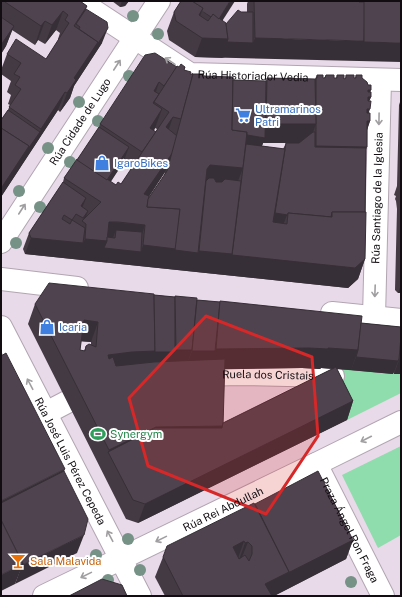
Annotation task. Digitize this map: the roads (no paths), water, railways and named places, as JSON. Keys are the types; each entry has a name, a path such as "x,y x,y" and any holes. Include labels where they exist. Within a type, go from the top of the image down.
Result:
{"street":[{"name":"Rúa Historiador Vedia","path":"79,1 190,74 390,80"},
{"name":"Rúa Cidade de Lugo","path":"1,242 159,1"},
{"name":"Rúa Santiago de la Iglesia","path":"374,317 390,80"},
{"path":"1,279 21,283 100,290"},
{"path":"311,311 401,320"},
{"name":"Rúa José Luis Pérez Cepeda","path":"1,327 140,596"},
{"name":"Ruela dos Cristais","path":"171,375 242,374 333,376"},
{"path":"46,413 67,402"},
{"name":"Rúa Rei Abdullah","path":"44,596 401,422"},
{"name":"Praza Ángel Ron Fraga","path":"316,464 382,596"}],"place":[{"name":"Ultramarinos Patri","path":"243,115"},
{"name":"IgaroBikes","path":"102,163"},
{"name":"Icaria","path":"47,327"},
{"name":"Synergym","path":"98,434"},
{"name":"Sala Malavida","path":"18,561"}]}
